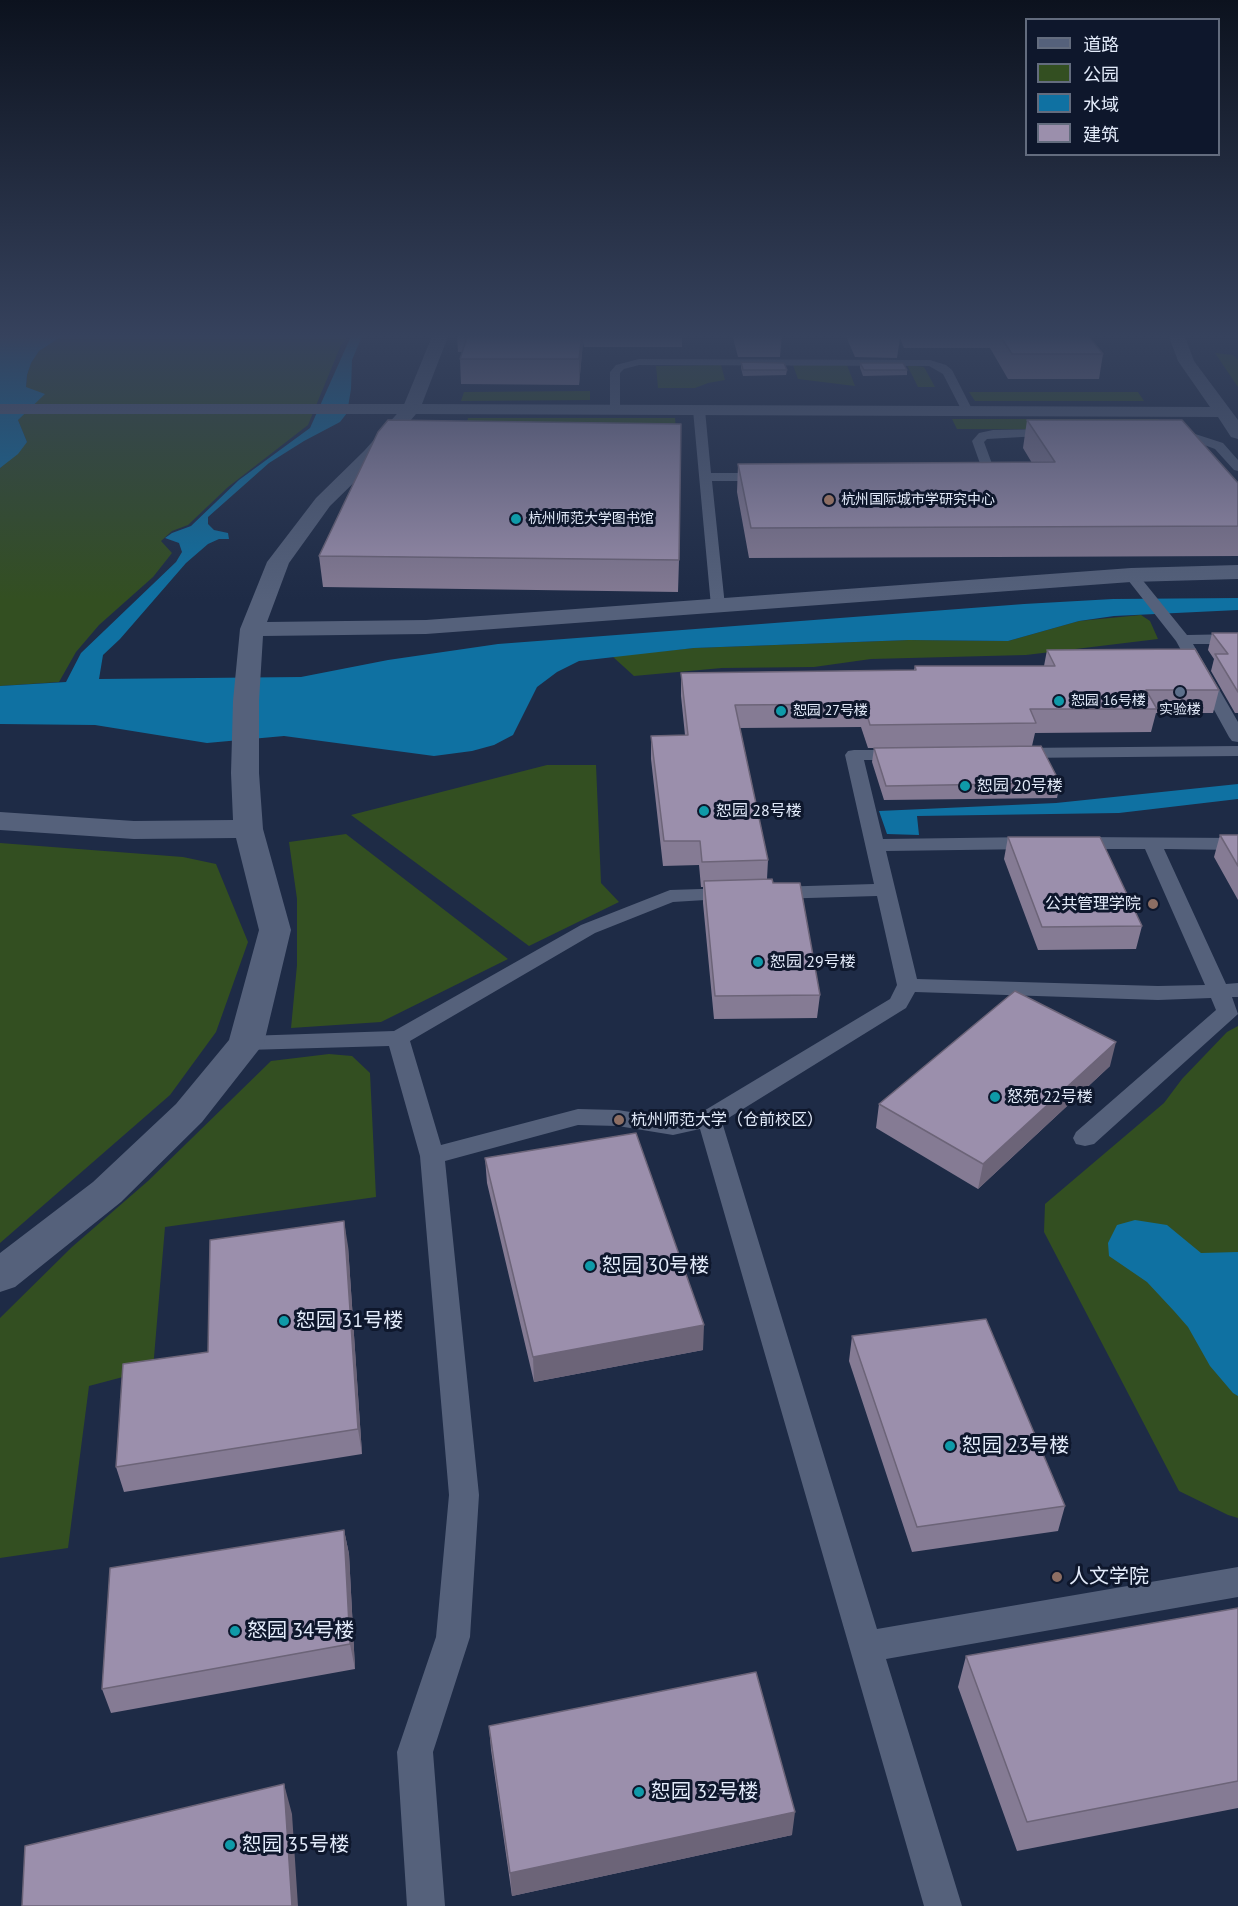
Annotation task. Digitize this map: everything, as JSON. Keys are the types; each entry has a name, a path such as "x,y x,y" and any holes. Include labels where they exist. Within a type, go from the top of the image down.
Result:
{"street":[{"path":"0,1276 107,1192 189,1113 246,1043 275,930 248,829 245,773 250,642 278,562 323,501 371,455 399,423"},
{"path":"250,642 718,606 1137,582 1238,572"},
{"path":"0,821 134,830 248,829"}],"lane":[{"path":"700,423 718,606"},
{"path":"964,477 986,476 989,472 978,441 983,436 1063,433"},
{"path":"1156,433 1185,434 1206,440 1219,446 1237,465"},
{"path":"706,477 776,477"},
{"path":"1137,582 1183,640 1238,737"},
{"path":"1183,640 1238,639"},
{"path":"998,753 1238,751"},
{"path":"432,1156 578,1117 618,1118 673,1127 709,1119 898,1003 908,985 854,755 926,754"},
{"path":"876,845 1151,842 1238,844"},
{"path":"1086,1138 1228,1012 1229,990 1151,842"},
{"path":"246,1043 398,1038 588,929 670,896 886,890"},
{"path":"908,985 1158,993 1229,990"},
{"path":"398,1038 432,1156 464,1495 453,1637 415,1752 426,1906"},
{"path":"709,1119 943,1906"},
{"path":"866,1647 1238,1582"}],"shaded area":[{"name":"杭州师范大学（仓前校区）","path":"0,423 1238,423 1238,1906 0,1906"}],"green space":[{"path":"19,423 309,423 228,487 188,525 172,531 161,541 172,553 153,577 99,625 76,652 59,682 0,686 0,468 27,442"},
{"path":"467,423 675,423 676,429 465,429"},
{"path":"954,423 1162,423 1169,430 957,429"},
{"path":"1141,615 1150,621 1158,639 1026,655 871,659 814,667 722,668 634,676 612,656 694,648 909,640 1008,641 1079,621"},
{"path":"547,765 596,765 601,883 619,902 529,946 351,815"},
{"path":"346,834 508,959 381,1022 291,1028 297,965 297,899 289,842"},
{"path":"0,843 183,857 216,864 248,942 216,1032 170,1095 0,1243"},
{"path":"1238,1026 1238,1518 1179,1491 1044,1232 1045,1204 1164,1103 1182,1079 1227,1032"},
{"path":"329,1054 352,1056 370,1073 376,1197 165,1227 153,1369 89,1386 68,1548 0,1558 0,1318 72,1247 148,1181 271,1061"}],"water":[{"path":"0,423 19,423 27,442 18,454 0,468"},
{"path":"312,423 338,423 269,463 208,517 208,524 214,530 228,533 229,539 219,539 208,544 186,563 120,639 103,655 99,679 301,677 388,660 498,644 1024,604 1113,599 1238,598 1238,610 1114,616 1079,621 1008,641 909,640 694,648 579,661 557,672 537,687 513,735 494,745 472,751 434,756 284,736 207,743 95,725 0,724 0,686 66,682 81,653 176,562 182,552 179,543 165,538 191,526 239,480 310,428"},
{"path":"1238,784 1238,799 1119,813 917,816 919,835 887,834 879,811 1056,803"},
{"path":"1135,1220 1167,1225 1201,1253 1238,1252 1238,1396 1210,1366 1188,1327 1174,1311 1147,1282 1109,1256 1108,1243 1117,1225"}],"building":[{"name":"杭州师范大学图书馆","path":"386,423 681,424 679,560 319,556 378,432"},
{"path":"1029,423 1185,423 1238,483 1238,526 751,528 738,464 1055,462"},
{"path":"1212,633 1238,633 1238,692 1215,654 1228,654"},
{"path":"1195,649 1219,690 1146,690 1157,709 1030,709 1036,723 870,725 864,704 735,705 768,860 702,862 700,841 664,841 651,736 688,735 681,673 916,670 915,666 1055,666 1047,650"},
{"path":"1041,746 1060,783 886,786 874,748"},
{"path":"1220,835 1238,835 1238,866"},
{"path":"1008,837 1100,837 1142,926 1042,927"},
{"name":"恕园 29号楼","path":"772,879 773,883 800,883 820,995 715,996 704,881"},
{"name":"怒苑 22号楼","path":"1015,991 1116,1042 983,1164 879,1104"},
{"name":"恕园 30号楼","path":"636,1133 704,1325 533,1357 485,1158"},
{"name":"恕园 31号楼","path":"344,1221 358,1429 116,1467 123,1364 208,1352 210,1240"},
{"name":"恕园 23号楼","path":"986,1319 1065,1506 917,1527 852,1336"},
{"name":"怒园 34号楼","path":"344,1530 350,1644 102,1689 110,1568"},
{"path":"1238,1608 1238,1781 1027,1822 966,1656"},
{"name":"恕园 32号楼","path":"756,1672 795,1812 510,1873 489,1726"},
{"name":"恕园 35号楼","path":"284,1784 292,1906 22,1906 25,1846"}],"place":[{"name":"杭州国际城市学研究中心","path":"829,500"},
{"name":"杭州师范大学图书馆","path":"516,519"},
{"name":"实验楼","path":"1180,692"},
{"name":"恕园 16号楼","path":"1059,701"},
{"name":"恕园 27号楼","path":"781,711"},
{"name":"恕园 20号楼","path":"965,786"},
{"name":"恕园 28号楼","path":"704,811"},
{"name":"公共管理学院","path":"1153,904"},
{"name":"恕园 29号楼","path":"758,962"},
{"name":"怒苑 22号楼","path":"995,1097"},
{"name":"杭州师范大学（仓前校区）","path":"619,1120"},
{"name":"恕园 30号楼","path":"590,1266"},
{"name":"恕园 31号楼","path":"284,1321"},
{"name":"恕园 23号楼","path":"950,1446"},
{"name":"人文学院","path":"1057,1577"},
{"name":"怒园 34号楼","path":"235,1631"},
{"name":"恕园 32号楼","path":"639,1792"},
{"name":"恕园 35号楼","path":"230,1845"}]}
